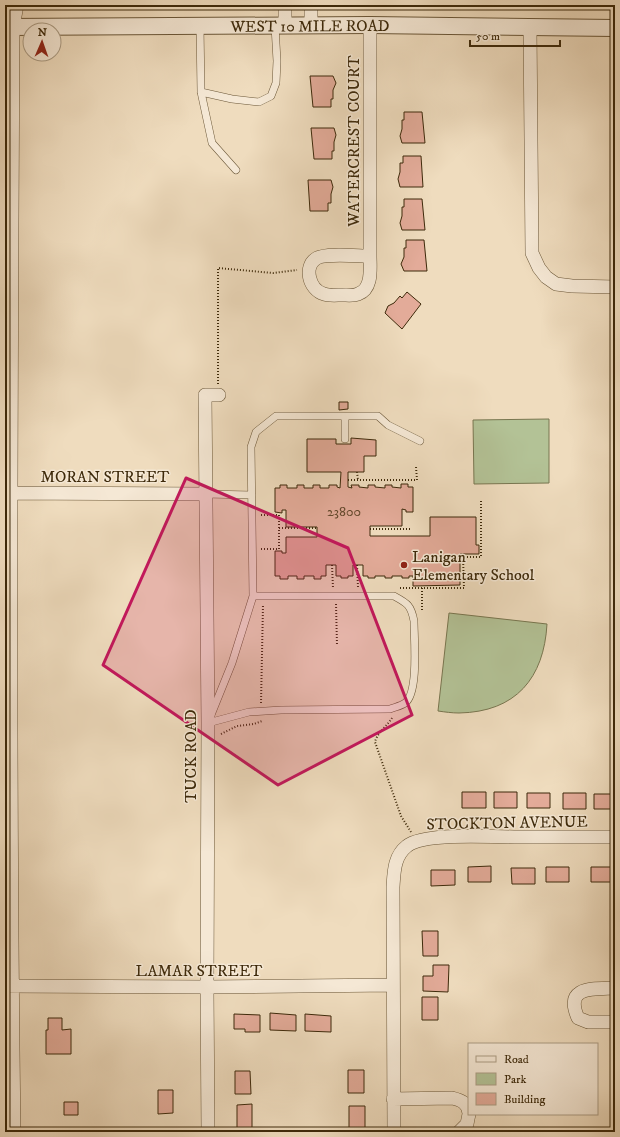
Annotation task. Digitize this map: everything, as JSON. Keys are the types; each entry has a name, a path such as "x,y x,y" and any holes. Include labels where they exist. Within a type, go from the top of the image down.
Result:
{"street":[{"path":"14,1132 8,986 9,27 17,5"},
{"path":"280,26 285,5"},
{"path":"311,5 311,26"},
{"name":"WEST 10 MILE ROAD","path":"9,27 370,25 615,28"},
{"name":"WATERCREST COURT","path":"310,269 309,280 312,286 325,295 357,295 363,291 369,280 370,25"},
{"path":"530,28 532,253 539,268 546,277 556,284 615,287"},
{"path":"310,269 312,262 325,256 370,256"},
{"name":"TUCK ROAD","path":"208,1132 208,723 205,395 219,395"},
{"name":"MORAN STREET","path":"8,493 205,494"},
{"name":"STOCKTON AVENUE","path":"393,985 394,866 402,850 408,844 417,840 450,836 615,837"},
{"path":"393,985 394,1132"},
{"name":"LAMAR STREET","path":"8,986 207,987 393,985"},
{"path":"615,988 591,988 581,992 575,998 574,1008 578,1018 588,1022 615,1022"},
{"path":"393,1099 452,1098 465,1103 468,1109"},
{"path":"459,1132 467,1124 469,1115"}],"lane":[{"path":"200,26 201,92 212,143 236,170"},
{"path":"201,92 232,99 259,102 271,96 276,83 276,61 280,26"},
{"path":"208,723 232,663 253,596 251,447 256,432 276,416 378,416 388,425 420,441"},
{"path":"345,416 345,440"},
{"path":"205,494 252,495"},
{"path":"208,723 249,712 261,711 390,709 405,703 412,692 414,680 414,621 412,611 407,603 394,596 253,596"}],"path":[{"path":"219,395 218,268 273,273 310,269"},
{"path":"348,480 416,480 416,467"},
{"path":"357,472 358,480"},
{"path":"393,588 464,588 463,557 481,557 481,501"},
{"path":"261,521 261,515 279,514 279,550 261,549 261,555"},
{"path":"279,528 317,528"},
{"path":"370,529 412,529"},
{"path":"357,565 358,588"},
{"path":"333,588 339,588"},
{"path":"352,588 365,588"},
{"path":"422,588 422,611"},
{"path":"260,722 263,596"},
{"path":"385,717 396,716"},
{"path":"393,717 376,738 375,742 401,816 417,840"},
{"path":"221,734 237,726 266,720"}],"highlighted area":[{"path":"186,478 348,548 412,715 278,785 103,665"}],"green space":[{"path":"549,419 549,483 474,484 473,420"},
{"path":"449,613 547,624 545,643 540,661 533,676 511,699 496,706 479,711 451,713 438,711"}],"building":[{"path":"310,76 333,76 336,83 333,90 333,99 331,99 331,107 313,107"},
{"path":"404,112 422,112 425,143 402,143 400,136 402,120 404,120"},
{"path":"311,128 334,128 336,135 334,151 332,151 332,159 314,159"},
{"path":"403,156 421,156 423,187 400,187 398,179 400,163 403,163"},
{"path":"308,180 331,180 333,187 331,203 328,203 328,211 310,211"},
{"path":"404,199 422,199 425,230 402,230 400,223 402,207 404,207"},
{"path":"406,240 424,240 427,271 404,271 401,264 404,257 404,248 406,248"},
{"path":"407,292 421,304 402,329 385,313 388,306 394,303 400,296 402,298"},
{"path":"339,402 348,402 348,409 339,410"},
{"name":"Lanigan Elementary School","path":"351,438 376,440 376,456 364,456 364,472 348,472 348,487 352,488 351,485 359,485 359,487 368,488 368,485 375,485 375,487 385,488 385,485 392,485 392,487 401,488 401,484 408,484 408,487 413,487 413,512 406,512 406,510 402,509 402,526 370,526 370,536 430,536 430,517 476,517 476,545 479,545 479,554 460,554 460,585 413,586 413,576 409,576 409,578 402,578 402,576 385,578 385,576 375,576 375,578 368,578 368,576 363,576 363,565 353,565 353,576 348,576 348,578 336,576 336,565 326,565 326,576 321,576 321,579 314,579 314,576 304,576 304,579 297,579 297,576 288,576 288,579 280,579 280,576 275,576 275,551 282,551 282,553 286,553 286,537 317,537 317,527 286,527 286,510 282,510 282,513 275,512 275,488 280,488 280,485 287,485 287,488 297,488 297,485 304,485 304,488 313,488 313,485 320,485 320,488 329,488 329,485 337,485 337,487 340,488 341,472 307,472 307,439 336,439 336,444 351,444"},
{"path":"462,792 486,792 486,808 462,808"},
{"path":"494,792 517,792 517,808 494,808"},
{"path":"527,793 550,793 550,808 527,808"},
{"path":"563,793 586,793 586,809 563,809"},
{"path":"594,794 615,794 615,809 594,809"},
{"path":"491,866 491,882 468,882 468,867"},
{"path":"546,867 569,867 569,882 546,882"},
{"path":"591,867 614,867 614,882 591,882"},
{"path":"511,868 535,868 535,884 512,884"},
{"path":"431,870 455,870 455,885 431,886"},
{"path":"422,931 438,931 438,956 423,956"},
{"path":"433,965 449,965 448,992 423,991 423,976 433,976"},
{"path":"422,997 438,997 438,1020 422,1020"},
{"path":"270,1013 296,1015 296,1031 270,1030"},
{"path":"234,1014 260,1015 260,1032 245,1032 245,1029 234,1029"},
{"path":"305,1014 331,1016 331,1032 305,1031"},
{"path":"48,1018 62,1018 62,1030 71,1029 71,1054 46,1054 46,1030 48,1030"},
{"path":"348,1070 364,1070 364,1093 348,1093"},
{"path":"235,1071 250,1071 251,1094 235,1094"},
{"path":"158,1090 173,1090 173,1113 158,1114"},
{"path":"64,1102 78,1102 78,1115 64,1115"},
{"path":"252,1104 252,1128 237,1128 237,1105"},
{"path":"349,1106 365,1106 365,1129 349,1129"},
{"path":"110,1131 110,1132 70,1132"}],"waterway":[{"path":"140,8 151,8 151,5"}],"place":[{"name":"Lanigan Elementary School","path":"404,565"}]}
